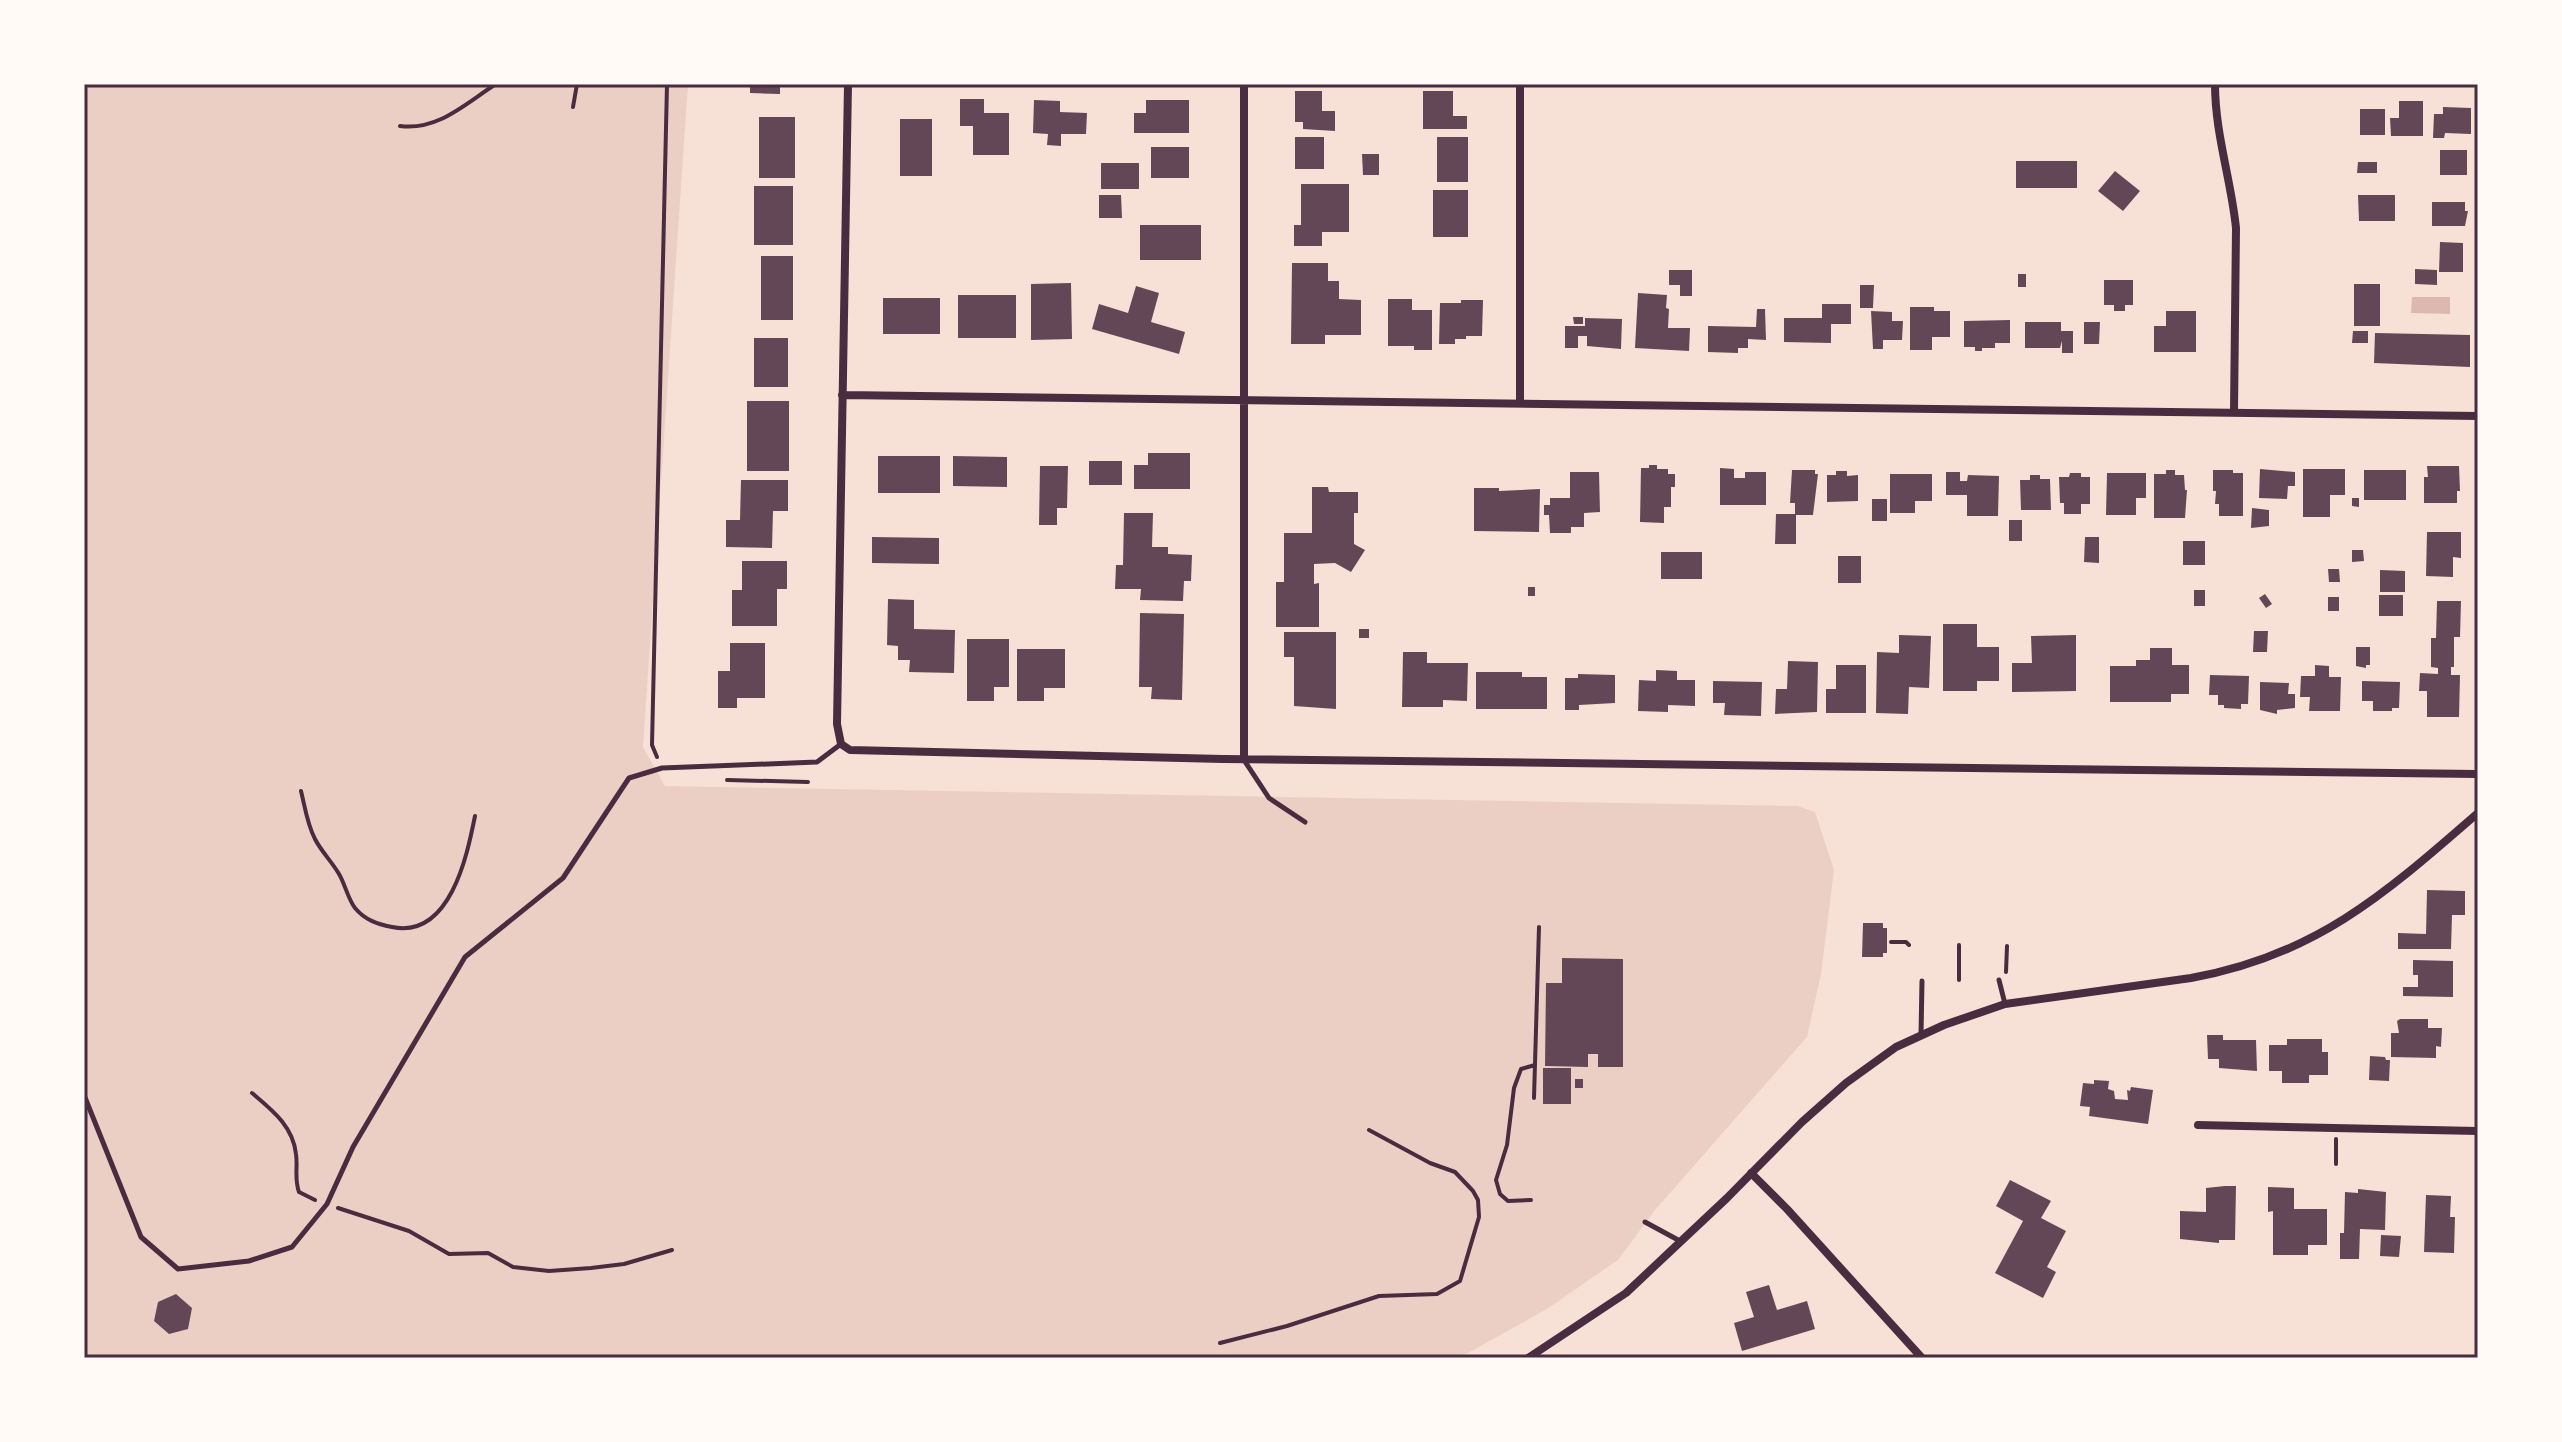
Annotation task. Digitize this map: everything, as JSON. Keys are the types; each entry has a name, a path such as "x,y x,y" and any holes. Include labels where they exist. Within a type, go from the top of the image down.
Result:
{"street":[{"path":"848,84 837,722 841,744 850,750 1244,759 2478,774"},
{"path":"1244,84 1244,759"},
{"path":"1520,84 1520,402"},
{"path":"2215,84 2217,130 2236,228 2234,412"},
{"path":"842,395 2478,416"},
{"path":"1528,1358 1626,1293 1846,1083 1896,1047 2005,1004 2191,978 2271,958 2316,937 2360,909 2478,813"},
{"path":"2198,1125 2478,1131"},
{"path":"1751,1173 1922,1358"}],"lane":[{"path":"84,1095 141,1237 178,1269 249,1261 292,1247 327,1204 353,1147 465,957 563,878 629,778 662,768 817,762 841,744"},
{"path":"1244,759 1269,798 1305,822"},
{"path":"1999,980 2005,1004"},
{"path":"1921,1036 1922,981"},
{"path":"1645,1222 1680,1242"}],"path":[{"path":"400,126 423,126 440,120 496,84"},
{"path":"573,107 577,84"},
{"path":"658,759 652,745 667,84"},
{"path":"715,780 808,782"},
{"path":"301,791 315,840 345,884 354,907 372,923 402,929 428,920 450,898 466,862 475,816"},
{"path":"1534,1098 1539,927"},
{"path":"1891,942 1906,942 1909,945"},
{"path":"1959,945 1959,980"},
{"path":"1999,980 2010,969 2007,946"},
{"path":"1531,1200 1508,1201 1500,1194 1496,1180 1507,1145 1514,1088 1521,1069 1535,1065"},
{"path":"252,1093 278,1115 290,1133 296,1154 295,1181 299,1192 409,1231 449,1254 488,1253 513,1267 549,1271 624,1264 672,1250"},
{"path":"2336,1164 2337,1128"},
{"path":"1220,1343 1287,1326 1379,1296 1437,1294 1460,1281 1479,1217 1478,1200 1473,1191 1455,1172 1430,1163 1369,1130"}],"shaded area":[{"path":"84,84 688,84 643,747 665,786 1797,806 1815,812 1834,870 1821,974 1807,1037 1655,1210 1618,1260 1547,1309 1459,1358 84,1358"},
{"path":"2412,297 2450,297 2450,314 2411,313"}],"building":[{"path":"750,84 780,84 780,94 750,93"},
{"path":"1295,91 1322,91 1322,111 1335,111 1335,131 1303,129 1303,122 1295,122"},
{"path":"1423,91 1453,91 1453,116 1467,116 1467,129 1423,129"},
{"path":"960,99 984,99 984,113 1009,113 1009,155 973,155 973,126 960,126"},
{"path":"1034,100 1060,101 1060,112 1087,113 1086,134 1061,134 1061,146 1047,145 1048,134 1033,133"},
{"path":"1146,100 1189,100 1189,133 1134,133 1134,113 1146,113"},
{"path":"2399,101 2423,101 2423,136 2391,136 2390,118 2399,118"},
{"path":"2443,107 2471,108 2471,134 2445,133 2444,138 2433,138 2434,114 2443,114"},
{"path":"2360,109 2385,109 2385,135 2360,135"},
{"path":"759,117 795,117 795,178 759,178"},
{"path":"900,119 932,119 932,176 900,176"},
{"path":"1295,137 1324,137 1324,169 1295,169"},
{"path":"1437,137 1468,137 1468,182 1437,182"},
{"path":"1151,147 1189,147 1189,178 1151,178"},
{"path":"2440,150 2467,150 2467,175 2440,175"},
{"path":"1362,154 1379,154 1379,175 1363,175"},
{"path":"2016,161 2077,161 2077,188 2016,188"},
{"path":"2358,162 2377,162 2377,173 2357,173"},
{"path":"1101,163 1139,163 1139,189 1101,189"},
{"path":"2115,171 2140,191 2123,211 2098,191"},
{"path":"1301,184 1349,184 1349,232 1322,232 1322,246 1294,246 1294,225 1301,225"},
{"path":"754,186 793,186 793,245 754,245"},
{"path":"1433,190 1468,190 1468,237 1433,237"},
{"path":"1099,195 1121,195 1122,218 1099,218"},
{"path":"2358,195 2395,195 2395,221 2359,221"},
{"path":"2432,202 2465,202 2465,211 2468,211 2465,226 2432,226"},
{"path":"1140,225 1201,225 1201,260 1140,260"},
{"path":"2440,242 2463,243 2463,272 2439,272"},
{"path":"761,256 793,256 793,320 761,320"},
{"path":"1292,263 1328,263 1328,281 1339,281 1339,299 1361,300 1361,335 1325,335 1325,344 1291,344"},
{"path":"2415,269 2437,270 2437,285 2415,284"},
{"path":"1669,270 1692,270 1692,296 1680,296 1680,285 1669,285"},
{"path":"2018,274 2026,274 2026,287 2018,287"},
{"path":"2104,280 2133,280 2133,305 2125,305 2125,311 2114,311 2114,305 2104,305"},
{"path":"1071,283 1072,339 1031,340 1031,284"},
{"path":"2354,284 2380,284 2380,326 2354,326"},
{"path":"1860,285 1874,285 1873,308 1860,308"},
{"path":"1136,286 1159,293 1151,322 1185,332 1179,354 1092,329 1099,304 1128,313"},
{"path":"1638,293 1667,295 1668,328 1690,328 1689,351 1635,348"},
{"path":"958,295 1016,295 1016,338 958,338"},
{"path":"883,298 940,298 940,334 883,334"},
{"path":"1388,299 1412,299 1412,310 1432,310 1432,350 1388,346"},
{"path":"1461,300 1483,300 1482,336 1455,339 1455,344 1439,344 1440,303 1461,303"},
{"path":"1822,304 1851,304 1851,324 1831,324 1831,343 1784,342 1784,318 1822,318"},
{"path":"1910,307 1950,311 1950,337 1932,337 1932,350 1910,350"},
{"path":"1757,309 1765,309 1766,340 1748,339 1748,348 1738,348 1738,353 1708,352 1708,326 1756,327"},
{"path":"1871,311 1892,312 1892,321 1903,321 1902,340 1883,340 1883,349 1873,349"},
{"path":"2166,311 2196,311 2196,352 2154,352 2154,326 2166,326"},
{"path":"1573,317 1583,317 1583,324 1574,324"},
{"path":"1585,318 1622,319 1621,349 1587,346 1587,336 1578,336 1578,348 1565,348 1565,326 1585,326"},
{"path":"2010,320 2010,343 1995,343 1995,348 1982,348 1982,351 1964,347 1964,321"},
{"path":"2025,322 2061,322 2061,331 2073,331 2073,353 2062,353 2062,341 2060,348 2025,348"},
{"path":"2084,322 2100,322 2099,344 2084,344"},
{"path":"2353,331 2368,331 2368,343 2352,343"},
{"path":"2375,333 2470,335 2470,367 2374,363"},
{"path":"754,338 788,338 788,387 754,387"},
{"path":"747,401 789,401 789,471 747,471"},
{"path":"1148,453 1190,453 1190,489 1134,489 1134,465 1148,465"},
{"path":"878,456 940,456 940,493 878,493"},
{"path":"953,456 1007,457 1007,487 953,486"},
{"path":"1089,461 1122,461 1122,485 1089,485"},
{"path":"1649,465 1657,465 1657,469 1668,469 1668,474 1675,474 1675,487 1671,487 1671,507 1664,507 1664,523 1640,522 1641,468 1649,468"},
{"path":"1040,466 1068,466 1067,508 1057,508 1057,525 1039,525"},
{"path":"2427,466 2459,466 2457,503 2424,503"},
{"path":"1720,468 1734,469 1734,478 1745,478 1745,472 1766,472 1766,505 1720,505"},
{"path":"2260,469 2295,472 2295,486 2288,486 2287,499 2259,498"},
{"path":"2303,469 2345,469 2345,495 2330,495 2330,517 2303,517"},
{"path":"1792,470 1815,470 1818,474 1813,515 1796,515 1796,544 1775,544 1776,514 1795,514 1795,503 1790,503"},
{"path":"2166,470 2175,470 2175,475 2184,475 2187,490 2185,518 2154,518 2154,474 2166,474"},
{"path":"2213,470 2243,473 2243,516 2219,516 2219,504 2215,504 2216,491 2213,491"},
{"path":"2364,470 2406,470 2406,500 2364,500"},
{"path":"1836,471 1847,471 1847,476 1858,475 1858,501 1827,502 1827,475 1836,475"},
{"path":"1570,472 1599,472 1600,512 1584,513 1584,527 1571,527 1571,533 1550,533 1549,515 1544,515 1544,505 1550,505 1550,498 1570,498"},
{"path":"1946,472 1960,472 1960,481 1967,481 1968,475 1999,476 1998,516 1967,516 1967,495 1946,495"},
{"path":"2070,473 2090,477 2090,504 2081,504 2081,514 2064,514 2064,503 2060,503 2059,477 2069,477"},
{"path":"2107,473 2146,473 2146,498 2136,498 2136,515 2106,515"},
{"path":"1890,474 1932,474 1932,501 1915,501 1915,513 1890,513"},
{"path":"2030,475 2050,479 2051,510 2021,510 2020,480 2030,480"},
{"path":"741,480 788,480 788,511 773,511 772,548 726,547 726,520 740,520"},
{"path":"1312,487 1328,487 1329,492 1358,492 1354,544 1365,550 1351,572 1335,563 1314,564 1314,584 1319,583 1319,627 1276,627 1276,582 1284,582 1284,533 1312,533"},
{"path":"1474,488 1499,488 1499,491 1540,489 1539,532 1474,531"},
{"path":"2352,498 2359,498 2359,507 2352,506"},
{"path":"1872,499 1887,499 1887,521 1872,521"},
{"path":"2252,508 2269,510 2269,526 2251,528"},
{"path":"1124,513 1153,513 1152,547 1168,547 1168,554 1192,555 1191,581 1184,581 1183,601 1140,600 1141,589 1115,589 1116,565 1123,565"},
{"path":"2009,520 2022,520 2022,541 2009,541"},
{"path":"2427,532 2461,532 2461,558 2453,557 2453,577 2426,576"},
{"path":"872,537 939,538 939,564 872,563"},
{"path":"2085,537 2099,537 2099,563 2084,562"},
{"path":"2183,541 2205,541 2205,565 2183,565"},
{"path":"2352,550 2363,550 2364,561 2352,562"},
{"path":"1661,552 1702,552 1702,579 1661,579"},
{"path":"1838,556 1861,556 1861,583 1838,583"},
{"path":"742,561 787,561 787,589 777,589 777,626 732,626 732,590 742,590"},
{"path":"2328,569 2339,569 2340,582 2329,582"},
{"path":"2380,570 2405,571 2405,592 2380,592"},
{"path":"1528,587 1535,587 1535,596 1528,596"},
{"path":"2194,590 2205,590 2205,606 2194,606"},
{"path":"2265,594 2272,604 2266,608 2259,598"},
{"path":"2379,595 2403,595 2403,616 2379,616"},
{"path":"2328,597 2339,597 2339,611 2328,611"},
{"path":"888,599 914,600 914,629 955,630 954,673 909,672 910,660 898,660 898,646 887,645"},
{"path":"2437,601 2461,601 2460,637 2454,637 2454,667 2451,667 2451,675 2460,675 2459,717 2427,717 2427,691 2419,691 2420,673 2438,674 2438,668 2431,667 2431,638 2436,638"},
{"path":"1140,613 1184,614 1182,700 1151,699 1152,687 1139,687"},
{"path":"1943,624 1977,624 1977,647 1999,647 1999,681 1977,681 1977,691 1943,691"},
{"path":"1359,629 1369,629 1369,638 1359,638"},
{"path":"2254,631 2268,631 2267,652 2253,652"},
{"path":"1284,632 1336,632 1336,709 1294,706 1294,657 1284,657"},
{"path":"1899,635 1931,636 1929,688 1909,687 1908,714 1876,713 1877,652 1899,653"},
{"path":"2076,635 2076,691 2012,692 2012,663 2032,663 2031,636"},
{"path":"967,639 1009,639 1009,687 994,687 994,701 967,701"},
{"path":"730,643 765,643 765,698 737,698 737,708 718,708 718,671 730,671"},
{"path":"2356,647 2370,647 2370,665 2366,668 2356,666"},
{"path":"2150,648 2172,648 2172,665 2189,665 2189,694 2171,694 2171,702 2110,702 2110,666 2136,666 2136,660 2150,660"},
{"path":"1017,649 1065,649 1065,688 1044,688 1044,701 1017,701"},
{"path":"1403,652 1427,652 1427,663 1468,663 1467,701 1443,700 1443,707 1402,707"},
{"path":"1788,661 1818,662 1817,712 1775,714 1776,689 1787,689"},
{"path":"1836,665 1866,665 1866,713 1826,713 1826,689 1836,689"},
{"path":"2315,665 2329,666 2329,677 2341,677 2340,711 2309,711 2310,697 2300,697 2301,676 2315,676"},
{"path":"1656,670 1677,671 1677,680 1695,680 1695,706 1668,705 1668,712 1638,711 1639,680 1656,681"},
{"path":"1476,672 1522,672 1522,677 1547,677 1547,709 1476,709"},
{"path":"1578,674 1615,675 1615,703 1579,705 1579,710 1565,710 1565,678 1578,678"},
{"path":"2210,675 2249,676 2248,704 2241,704 2241,709 2218,705 2218,695 2209,695"},
{"path":"1713,681 1762,682 1761,716 1724,715 1725,703 1713,703"},
{"path":"2362,681 2400,682 2399,708 2373,711 2373,701 2362,701"},
{"path":"2260,682 2289,683 2288,694 2295,694 2295,708 2277,710 2277,714 2260,710"},
{"path":"2427,890 2465,891 2465,915 2452,915 2451,949 2398,949 2398,933 2426,934"},
{"path":"1863,923 1883,923 1883,928 1887,928 1887,953 1883,953 1883,957 1862,957"},
{"path":"1562,958 1623,959 1623,1067 1598,1067 1598,1054 1588,1054 1588,1067 1545,1066 1546,983 1562,983"},
{"path":"2413,960 2453,961 2453,997 2403,996 2403,987 2418,987 2418,975 2413,975"},
{"path":"2428,1019 2428,1028 2442,1028 2441,1047 2436,1046 2436,1058 2391,1057 2391,1033 2399,1033 2397,1021"},
{"path":"2207,1035 2223,1035 2223,1040 2256,1040 2257,1071 2219,1068 2219,1059 2208,1059"},
{"path":"2287,1039 2322,1039 2322,1052 2328,1052 2328,1075 2309,1075 2309,1083 2282,1083 2282,1071 2269,1071 2269,1045 2287,1045"},
{"path":"2370,1056 2390,1060 2389,1081 2369,1080"},
{"path":"1543,1068 1571,1068 1571,1104 1543,1104"},
{"path":"1575,1079 1583,1079 1583,1088 1575,1088"},
{"path":"2094,1080 2109,1081 2108,1089 2114,1091 2115,1099 2128,1100 2127,1090 2130,1091 2131,1087 2153,1090 2148,1124 2089,1116 2090,1107 2080,1106 2083,1083 2094,1084"},
{"path":"2010,1180 2051,1201 2041,1218 2066,1231 2047,1267 2056,1272 2043,1298 1995,1273 2023,1221 1996,1206"},
{"path":"2236,1186 2235,1240 2219,1240 2219,1243 2180,1239 2180,1211 2206,1212 2206,1188"},
{"path":"2268,1187 2294,1188 2294,1209 2327,1209 2327,1245 2308,1245 2308,1255 2273,1255 2273,1211 2268,1212"},
{"path":"2358,1189 2386,1192 2385,1230 2360,1229 2359,1259 2340,1259 2345,1192 2358,1193"},
{"path":"2426,1195 2451,1196 2450,1217 2455,1217 2454,1253 2424,1252"},
{"path":"2381,1235 2401,1236 2399,1257 2380,1256"},
{"path":"1769,1285 1777,1310 1807,1301 1815,1329 1742,1351 1734,1323 1754,1317 1746,1292"},
{"path":"176,1294 192,1308 188,1329 169,1334 154,1321 158,1302"}]}
